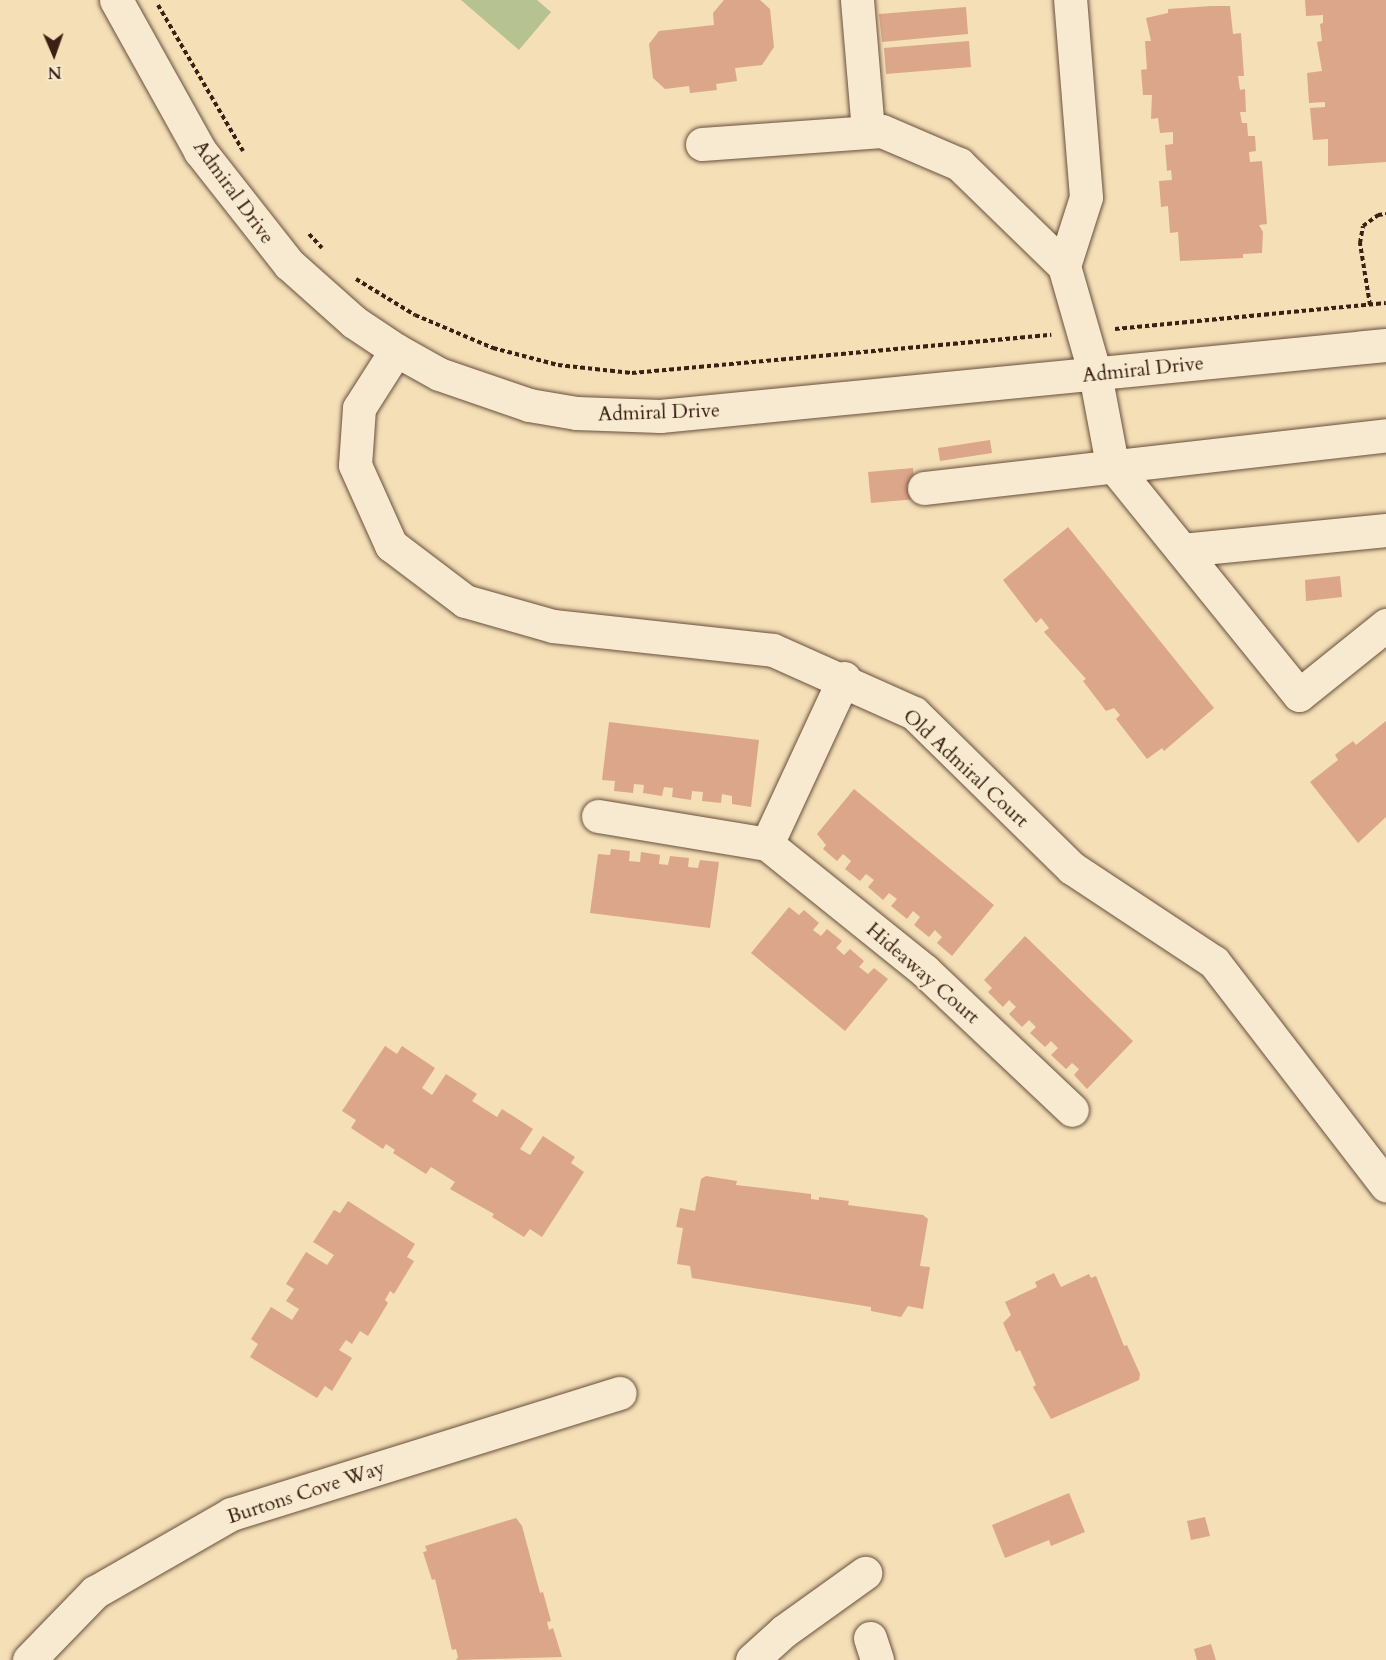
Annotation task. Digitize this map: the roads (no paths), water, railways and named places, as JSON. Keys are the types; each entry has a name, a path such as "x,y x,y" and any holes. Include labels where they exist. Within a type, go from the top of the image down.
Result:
{"street":[{"name":"Admiral Drive","path":"116,0 200,151 265,237 321,295 396,350 439,374 486,392 564,411 617,416 660,416 1386,345"},
{"path":"856,0 868,132"},
{"path":"1064,266 1086,197 1070,0"},
{"path":"702,144 882,130 959,164 1064,266 1095,374 1112,464 1299,695 1386,625"},
{"name":"Old Admiral Court","path":"396,350 359,408 355,465 391,545 465,602 553,626 773,650 844,678 914,713 1072,868 1214,962 1386,1185"},
{"path":"924,488 1112,464 1386,435"},
{"path":"1182,550 1386,530"},
{"path":"767,844 844,678"},
{"name":"Hideaway Court","path":"598,816 767,844 925,971 1072,1110"},
{"name":"Burtons Cove Way","path":"29,1660 95,1592 231,1514 620,1393"},
{"path":"752,1660 784,1631 865,1574"}]}
